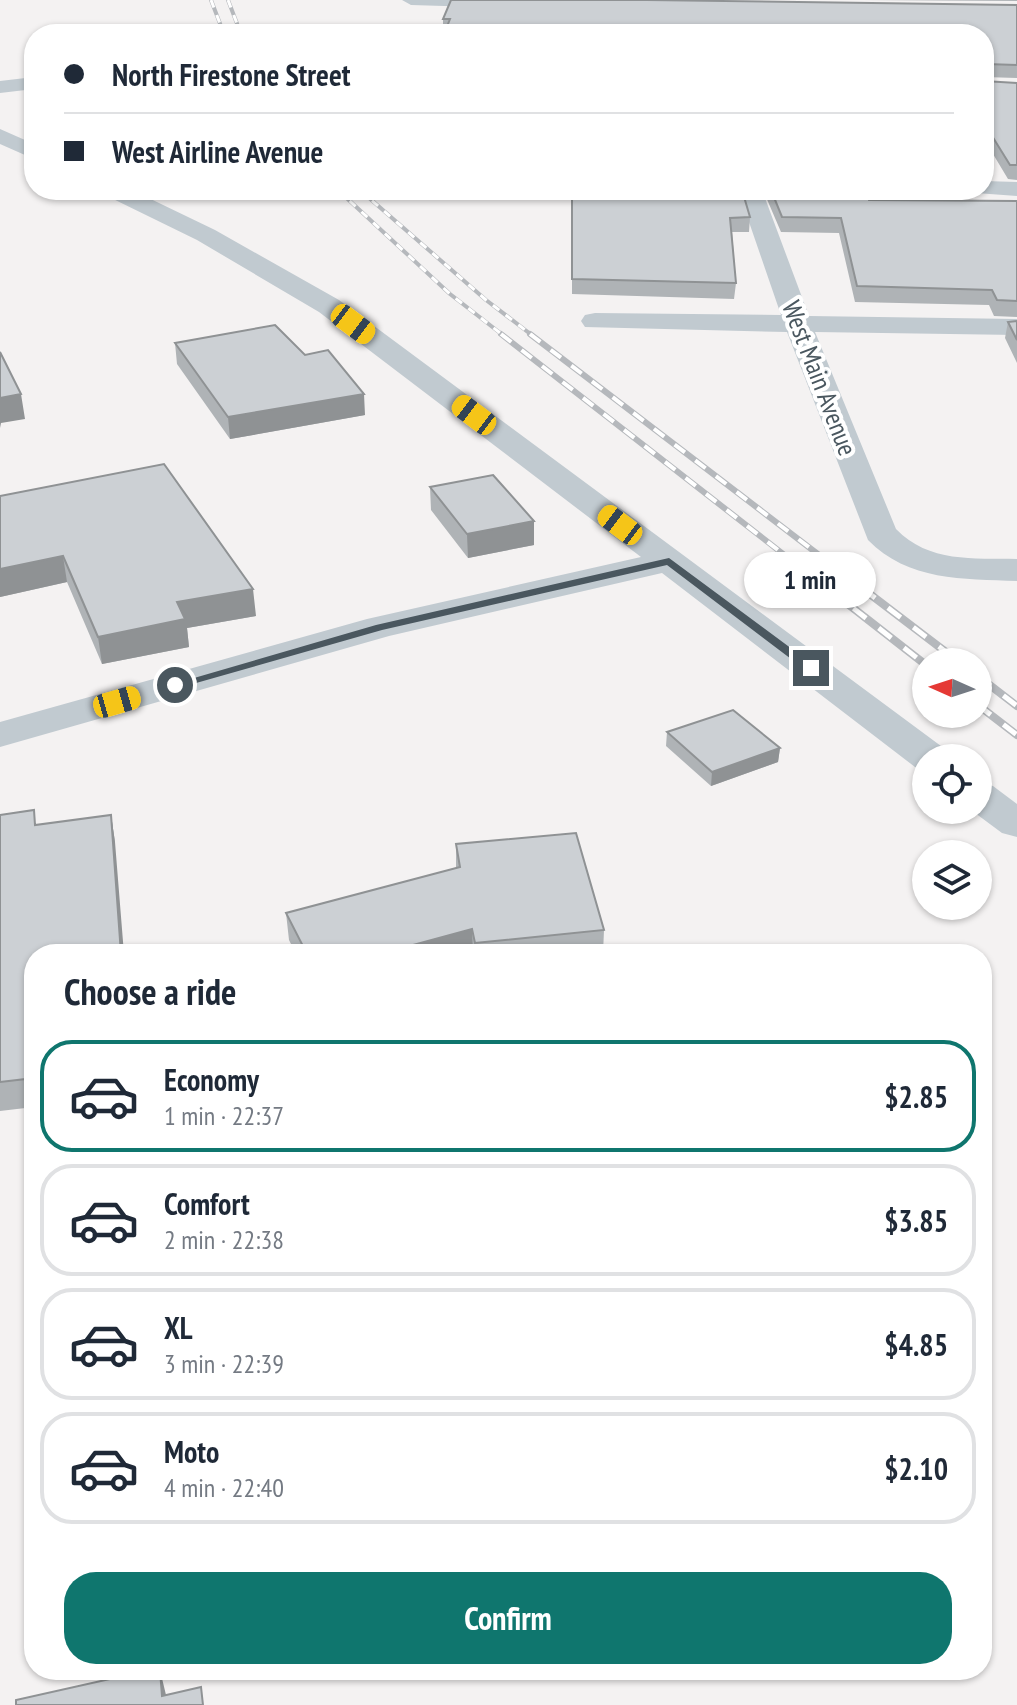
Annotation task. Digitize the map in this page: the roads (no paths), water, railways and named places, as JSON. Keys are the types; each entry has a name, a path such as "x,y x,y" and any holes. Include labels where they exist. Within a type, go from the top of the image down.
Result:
{"street":[{"path":"411,1 535,4"},
{"path":"0,87 24,84"},
{"path":"0,136 24,147"},
{"path":"994,188 1017,189"},
{"path":"134,200 206,235 329,306 912,744"},
{"name":"West Main Avenue","path":"754,200 798,324 880,533 906,556 939,567 1017,570"},
{"path":"595,321 1017,327"},
{"path":"0,735 380,627 669,561"},
{"path":"992,805 1017,824"}],"railway":[{"path":"211,0 220,24"},
{"path":"228,0 237,24"},
{"path":"349,200 450,294 504,336"},
{"path":"371,200 486,300 533,336"},
{"path":"501,334 805,571"},
{"path":"530,334 840,571"},
{"path":"803,569 912,654"},
{"path":"837,569 941,648"},
{"path":"992,687 1017,706"},
{"path":"992,716 1017,735"}]}
